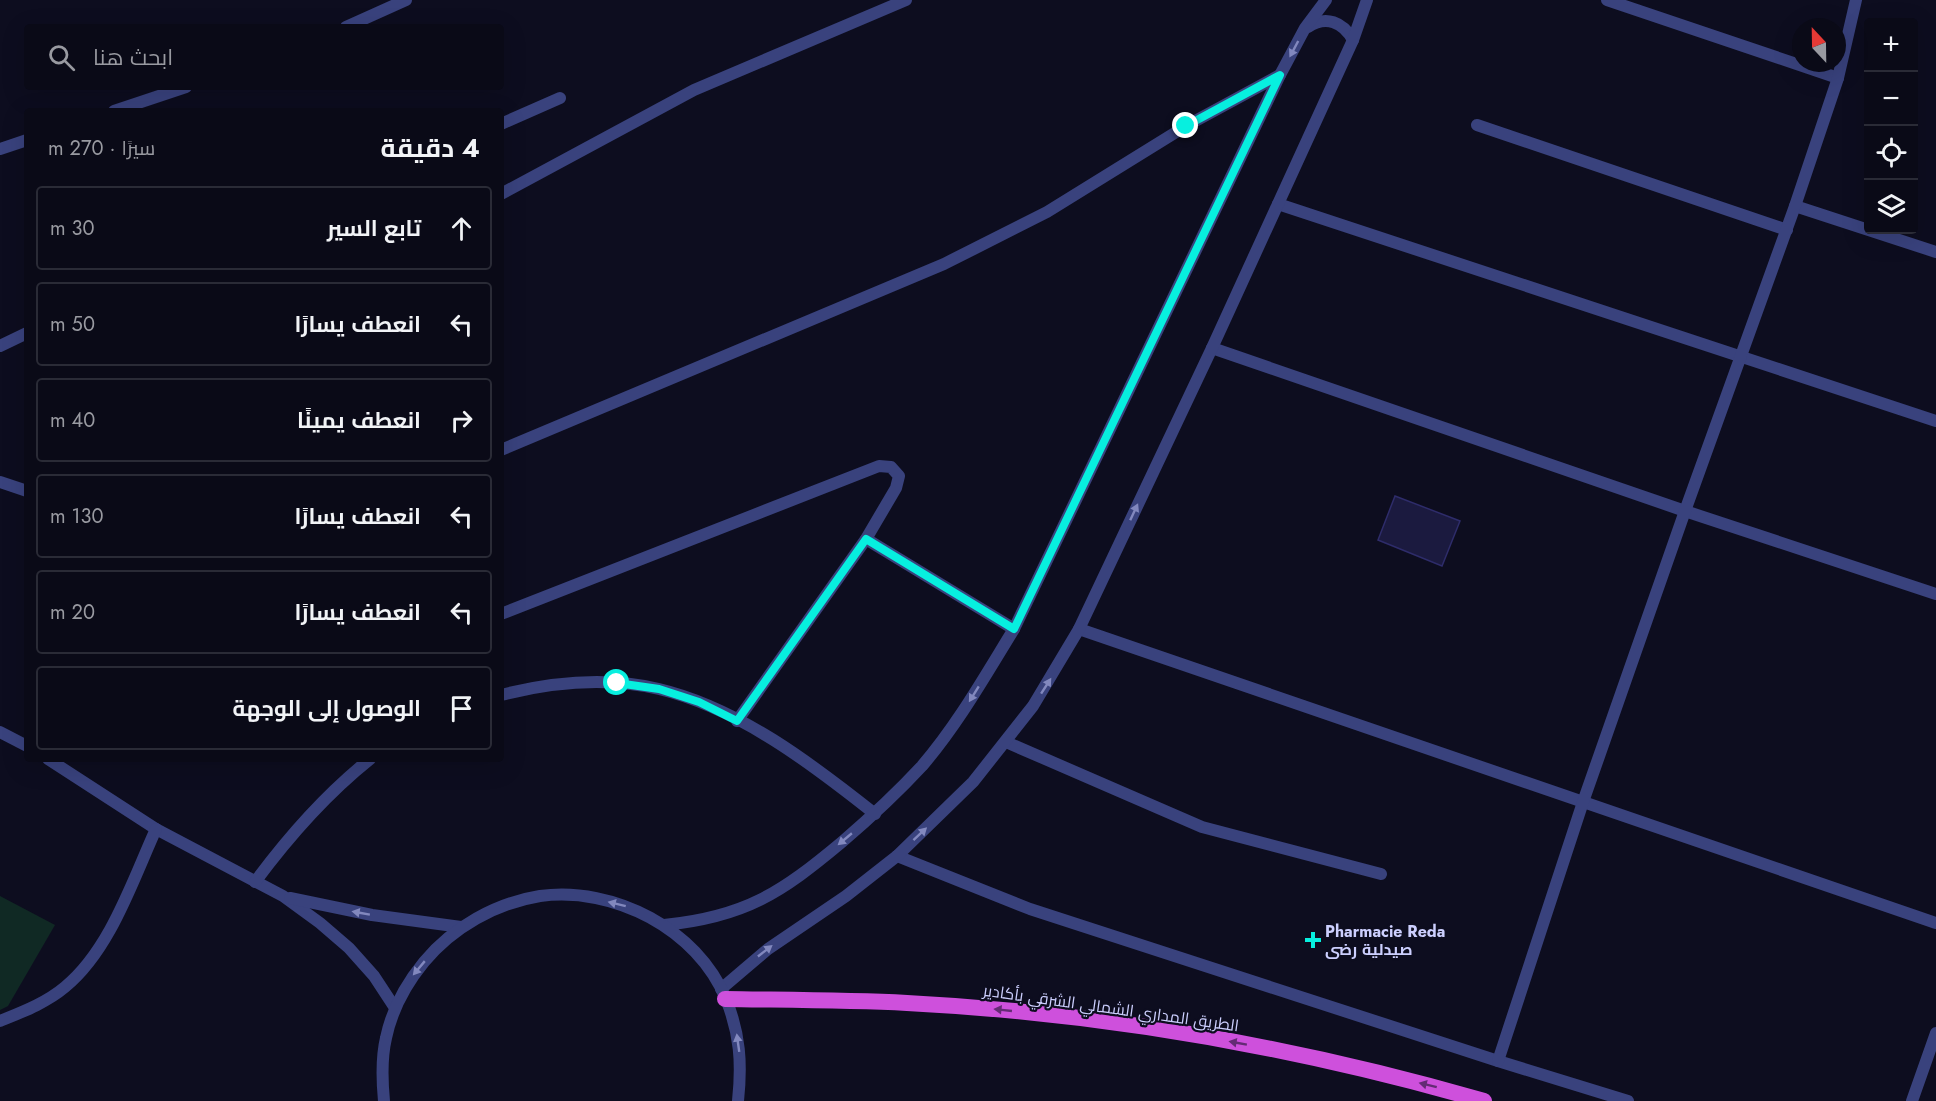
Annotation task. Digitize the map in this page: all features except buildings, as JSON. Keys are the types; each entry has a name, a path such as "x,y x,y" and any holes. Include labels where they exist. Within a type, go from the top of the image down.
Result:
{"highway":[{"name":"الطريق المداري الشمالي الشرقي بأكادير","path":"723,994 990,1009 1107,1022 1247,1044 1340,1063 1484,1101"}],"street":[{"path":"353,24 406,0"},
{"path":"504,192 694,90 906,0"},
{"path":"664,925 694,922 725,915 782,889 875,814 922,765 964,710 1014,629 1280,75 1305,28 1326,0"},
{"path":"723,994 768,949 846,896 897,856 973,782 1033,706 1079,629 1212,348 1353,40 1367,0"},
{"path":"1607,0 1838,78"},
{"path":"1498,1061 1583,802 1684,511 1796,206 1838,78 1856,0"},
{"path":"1305,28 1315,22 1327,20 1338,23 1348,30 1353,40"},
{"path":"504,449 955,259 1047,212 1186,126 1280,75"},
{"path":"123,108 177,90"},
{"path":"504,123 560,98"},
{"path":"1478,125 1787,230"},
{"path":"0,149 24,141"},
{"path":"1278,204 1936,421"},
{"path":"1796,206 1936,252"},
{"path":"0,346 24,334"},
{"path":"1212,348 1684,511 1936,594"},
{"path":"504,613 879,466 891,467 899,476 896,488 866,539 737,721"},
{"path":"0,482 24,490"},
{"path":"866,539 1014,629"},
{"path":"1079,629 1936,923"},
{"path":"504,694 538,687 574,683 617,683 659,689 679,695 737,721 808,763 875,814"},
{"path":"15,738 24,731"},
{"path":"0,732 24,744"},
{"path":"1006,742 1202,827 1381,874"},
{"path":"53,762 156,829 283,896 349,948 374,976 395,1008"},
{"path":"255,882 313,810 366,762"},
{"path":"0,1021 46,1000 64,988 94,957 105,939 156,829"},
{"path":"897,856 1030,909 1628,1101"},
{"path":"283,896 372,915 461,927"},
{"path":"384,1101 382,1071 386,1038 395,1008 412,977 434,950 461,927 499,907 540,896 583,896 626,905 664,925 705,965 723,994 737,1033 741,1069 738,1101"},
{"path":"1912,1101 1936,1033"}],"green space":[{"path":"0,896 55,925 8,1006 0,1010"}],"place":[{"name":"Pharmacie Reda صيدلية رضى","path":"1313,940"}],"route":[{"path":"617,683 659,689 699,702 737,721 866,539 1014,629 1280,75 1186,126"}]}
